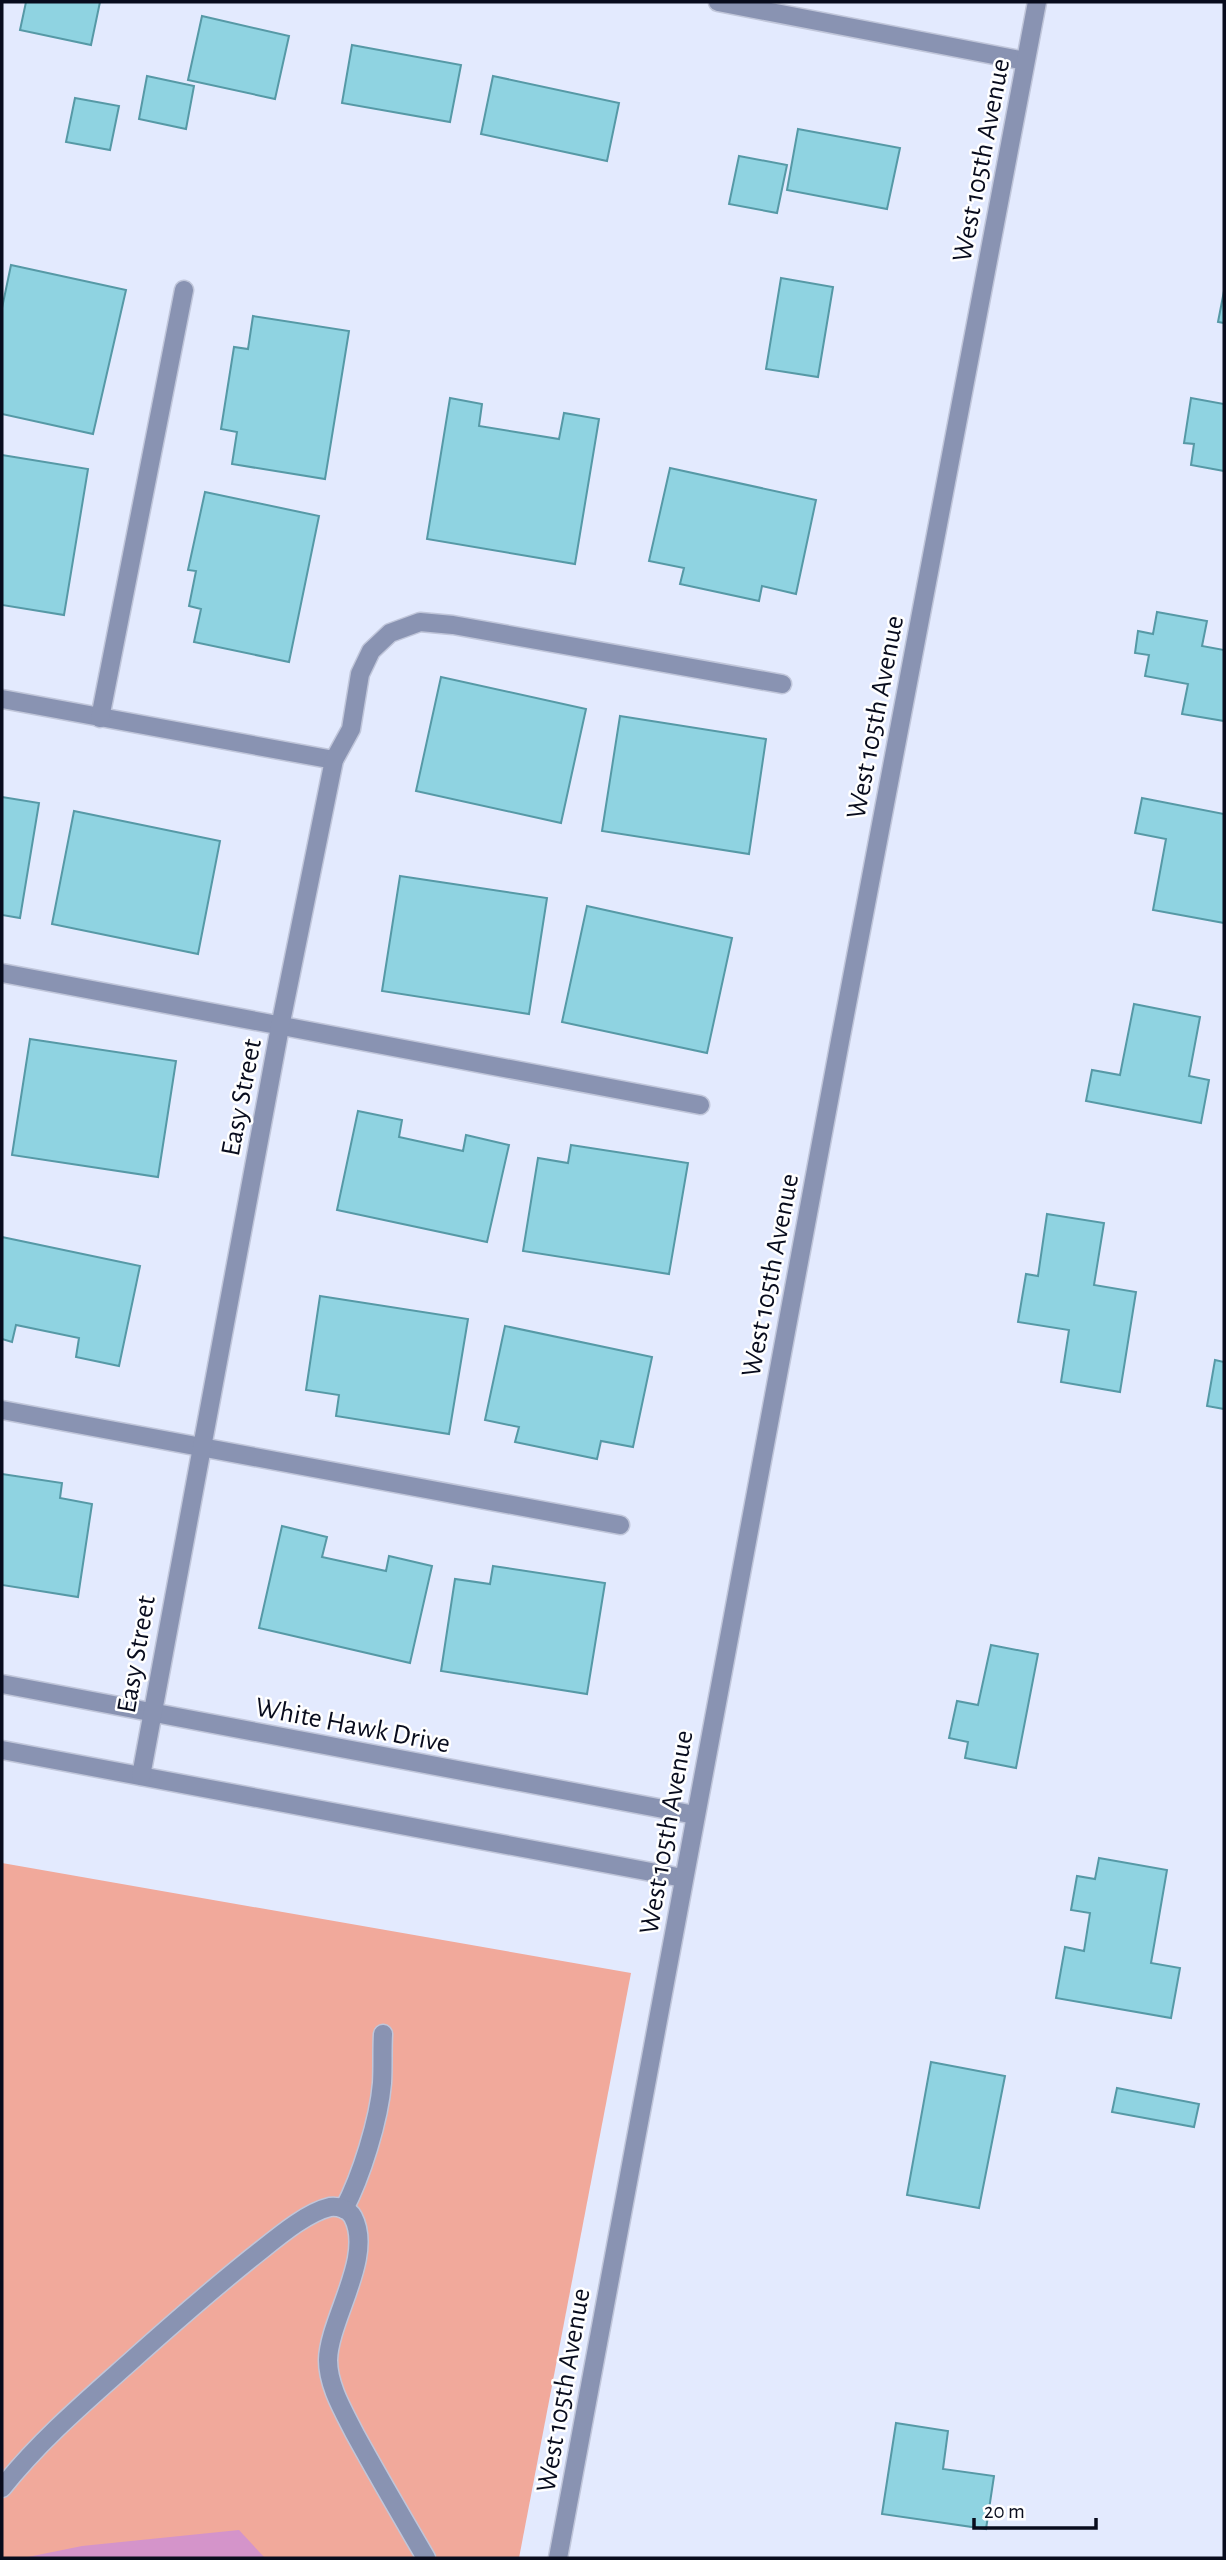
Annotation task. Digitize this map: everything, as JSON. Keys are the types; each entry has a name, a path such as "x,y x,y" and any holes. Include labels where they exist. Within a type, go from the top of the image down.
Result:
{"street":[{"path":"718,2 1025,61"},
{"name":"West 105th Avenue","path":"558,2558 683,1878 1037,2"},
{"path":"100,718 184,290"},
{"name":"Easy Street","path":"141,1776 200,1447 334,760 351,729 360,674 371,651 390,633 421,622 453,625 782,684"},
{"path":"2,699 334,760"},
{"path":"2,973 700,1105"},
{"path":"2,1410 620,1525"},
{"name":"White Hawk Drive","path":"2,1684 695,1815"},
{"path":"2,1750 683,1878"},
{"path":"344,2209 358,2183 382,2086 383,2034"},
{"path":"2,2488 37,2447 77,2408 240,2267 278,2237 315,2213 332,2207 344,2209 352,2215 357,2252 354,2273 331,2341 328,2361 331,2381 379,2479 426,2558"}],"shaded area":[{"path":"2,1863 631,1973 519,2558 2,2558"},
{"path":"239,2530 265,2558 23,2558 82,2546"}],"building":[{"path":"26,2 100,2 91,45 20,30"},
{"path":"202,16 289,36 275,99 188,80"},
{"path":"352,45 461,65 450,122 342,103"},
{"path":"147,76 194,86 186,129 139,119"},
{"path":"493,76 619,103 607,161 481,134"},
{"path":"75,98 119,106 110,150 66,142"},
{"path":"798,129 900,148 887,209 787,190"},
{"path":"739,156 787,165 777,213 729,204"},
{"path":"11,265 126,290 93,434 2,414 2,308"},
{"path":"781,278 833,287 818,377 766,369"},
{"path":"1224,291 1224,323 1218,322"},
{"path":"253,316 349,331 325,479 232,464 237,432 221,429 234,347 248,349"},
{"path":"450,398 482,404 479,426 559,439 564,413 599,419 575,564 427,539"},
{"path":"1191,398 1224,404 1224,471 1191,465 1194,444 1184,443"},
{"path":"2,455 88,469 64,615 2,605"},
{"path":"670,468 816,500 796,594 762,586 759,601 680,584 684,568 649,561"},
{"path":"205,492 319,516 289,662 194,642 201,609 189,606 196,571 188,570"},
{"path":"1157,612 1207,621 1202,646 1224,650 1224,721 1182,714 1188,684 1145,676 1149,655 1135,653 1138,631 1153,634"},
{"path":"441,677 586,709 561,823 416,791"},
{"path":"620,716 766,739 749,854 602,831"},
{"path":"2,797 39,803 20,918 2,915"},
{"path":"1142,798 1224,814 1224,923 1153,910 1166,839 1135,833"},
{"path":"74,811 220,841 198,954 52,924"},
{"path":"400,876 547,898 529,1014 382,991"},
{"path":"587,906 732,938 707,1053 562,1022"},
{"path":"1134,1004 1200,1017 1189,1076 1209,1080 1201,1123 1086,1101 1092,1070 1120,1075"},
{"path":"30,1039 176,1061 158,1177 12,1155"},
{"path":"358,1111 402,1120 399,1137 463,1151 466,1135 509,1145 487,1242 337,1210"},
{"path":"571,1145 688,1163 669,1274 523,1251 538,1158 568,1163"},
{"path":"1047,1214 1104,1223 1094,1285 1136,1292 1120,1392 1061,1382 1069,1330 1018,1322 1026,1274 1038,1276"},
{"path":"2,1237 140,1266 119,1366 76,1357 79,1338 16,1325 12,1342 2,1339"},
{"path":"320,1296 468,1319 449,1434 336,1416 339,1395 306,1390"},
{"path":"505,1326 652,1357 633,1447 601,1441 597,1459 515,1442 519,1427 485,1420"},
{"path":"1215,1360 1224,1362 1224,1409 1207,1406"},
{"path":"2,1474 62,1483 60,1498 92,1504 78,1597 2,1585"},
{"path":"282,1526 327,1537 322,1557 386,1571 389,1556 432,1566 410,1663 259,1628"},
{"path":"493,1566 605,1583 587,1694 441,1671 455,1579 490,1584"},
{"path":"991,1645 1038,1654 1016,1768 965,1758 968,1742 949,1738 957,1701 978,1705"},
{"path":"1099,1858 1167,1870 1151,1963 1180,1968 1171,2018 1056,1998 1065,1947 1084,1951 1090,1913 1071,1910 1077,1876 1095,1879"},
{"path":"931,2062 1005,2076 979,2208 907,2195"},
{"path":"1117,2088 1199,2104 1194,2127 1112,2112"},
{"path":"896,2423 948,2431 943,2469 994,2476 986,2529 882,2514"}]}
